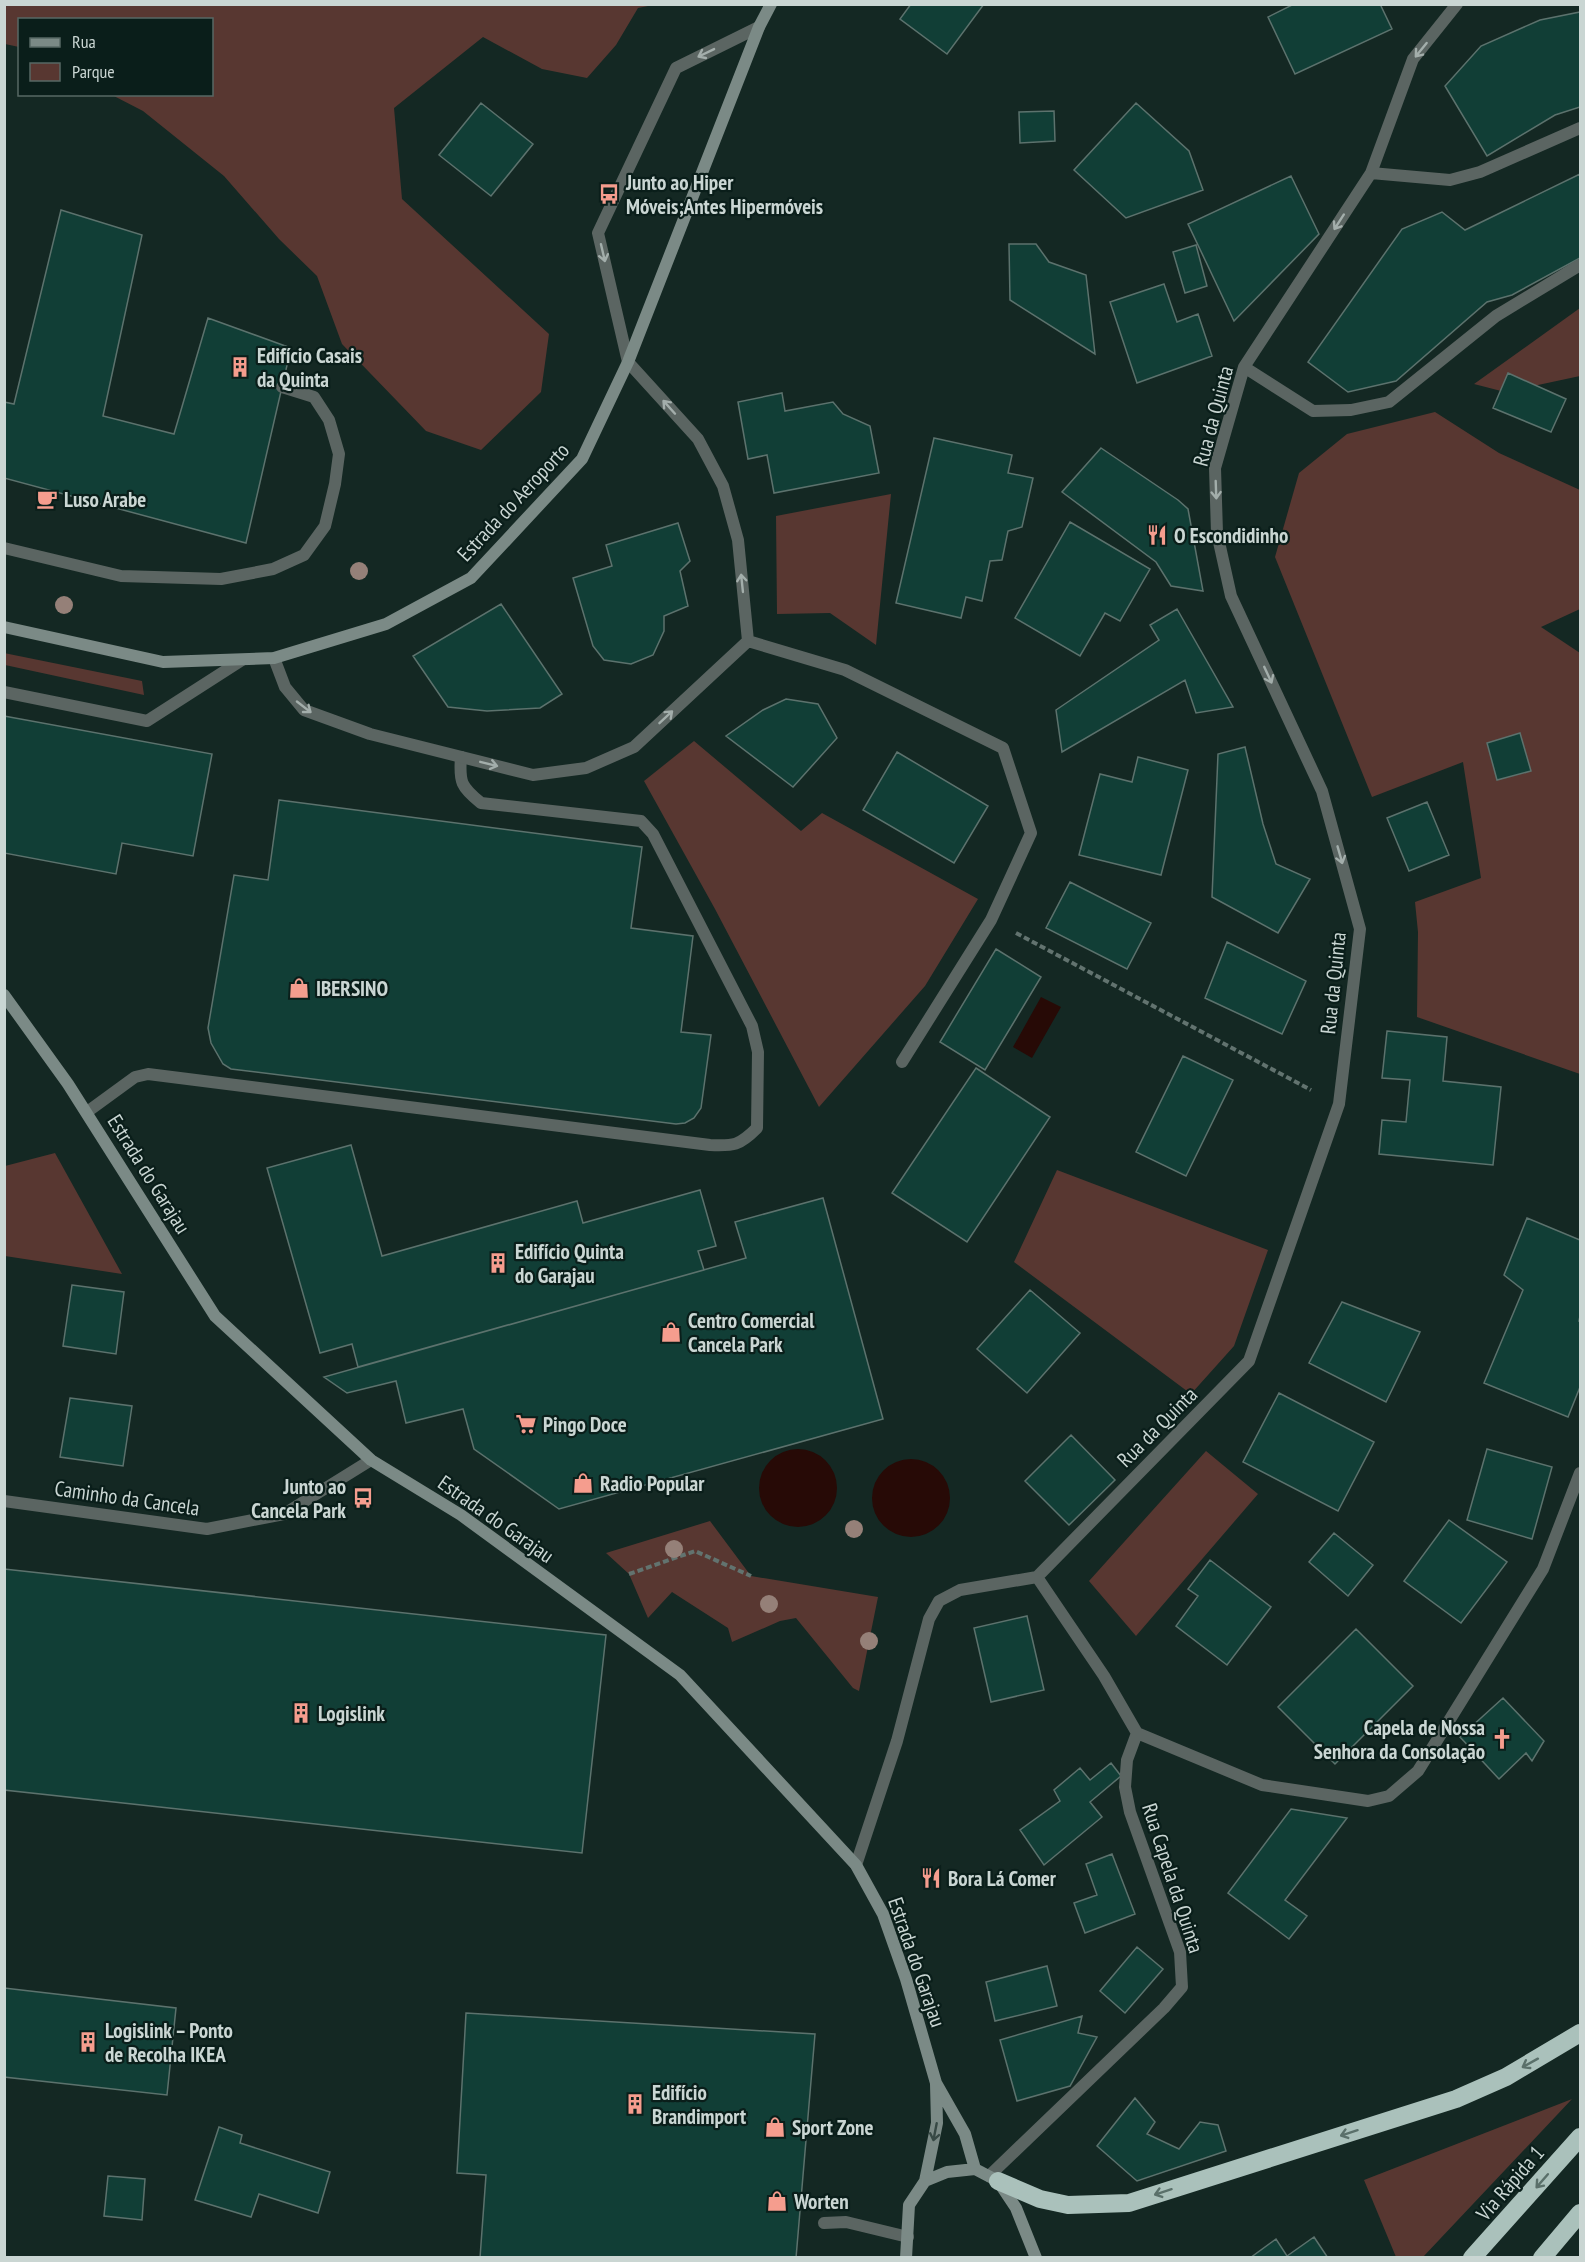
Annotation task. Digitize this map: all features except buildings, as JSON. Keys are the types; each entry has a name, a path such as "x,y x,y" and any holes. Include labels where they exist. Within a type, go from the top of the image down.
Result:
{"highway":[{"path":"993,2178 1041,2199 1068,2205 1129,2203 1456,2099 1506,2077 1581,2033"},
{"name":"Via Rápida 1","path":"1472,2258 1581,2137"},
{"path":"1542,2258 1581,2213"}],"street":[{"name":"Estrada do Aeroporto","path":"4,627 163,662 274,658 386,624 471,578 582,459 628,362 759,27 771,4"},
{"name":"Rua da Quinta","path":"1037,1577 1249,1361 1339,1104 1360,929 1322,791 1231,596 1217,534 1215,468 1244,368 1371,173 1413,59 1457,4"},
{"path":"748,641 738,540 723,486 698,439 628,362 598,233 676,68 759,27"},
{"path":"1371,173 1450,180 1480,172 1581,128"},
{"path":"1244,368 1313,411 1351,410 1389,402 1496,316 1581,265"},
{"path":"4,548 121,576 221,579 273,569 304,555 325,526 339,454 329,420 314,398 282,387"},
{"path":"274,658 285,687 304,710 370,734 533,776 586,768 634,747 748,641"},
{"path":"748,641 845,670 1003,748 1031,833 991,920 902,1062"},
{"path":"4,692 147,721 242,660"},
{"path":"87,1112 135,1077 148,1074 710,1145 732,1146 744,1141 757,1128 758,1052 752,1026 653,834 641,821 481,803 463,786 460,777 461,757"},
{"name":"Estrada do Garajau","path":"4,995 87,1112 215,1316 371,1460 461,1515 680,1675 856,1864 883,1914 906,1978 936,2083 965,2134 975,2169"},
{"name":"Caminho da Cancela","path":"4,1501 207,1529 284,1514 371,1460"},
{"path":"856,1864 897,1741 929,1619 939,1601 960,1590 1037,1577 1104,1676 1137,1733 1262,1785 1368,1801 1389,1796 1418,1771 1543,1569 1581,1473"},
{"name":"Rua Capela da Quinta","path":"993,2178 1164,2008 1182,1987 1180,1952 1130,1812 1125,1787 1127,1760 1137,1733"},
{"name":"Estrada do Garajau","path":"906,2258 909,2205 925,2181 937,2123 936,2083"},
{"path":"925,2181 947,2172 975,2169 993,2178 1016,2208 1036,2258"},
{"path":"824,2223 846,2222 908,2237"}],"path":[{"path":"991,920 1339,1104"},
{"path":"629,1574 695,1551 751,1576"}],"green space":[{"path":"4,5 653,5 638,8 616,45 587,78 542,69 483,37 394,108 402,199 549,334 541,392 481,450 426,431 342,344 317,276 279,239 224,176 143,111 114,96 213,96 213,18 18,18 18,47 5,44"},
{"path":"1580,308 1580,376 1505,392 1474,384"},
{"path":"1435,412 1499,453 1580,490 1580,609 1541,627 1580,653 1580,1074 1417,1017 1418,932 1415,902 1481,878 1463,762 1372,797 1275,557 1299,473 1347,434"},
{"path":"891,494 876,645 830,613 777,614 776,516"},
{"path":"4,653 142,681 144,695 5,665"},
{"path":"694,741 801,831 822,813 978,899 925,986 819,1107 715,909 644,781"},
{"path":"55,1153 122,1274 5,1256 5,1166"},
{"path":"1057,1170 1268,1250 1234,1346 1191,1394 1014,1262"},
{"path":"1206,1451 1258,1494 1136,1636 1089,1581"},
{"path":"710,1521 751,1576 878,1597 859,1691 853,1688 796,1618 780,1621 732,1642 728,1628 672,1592 648,1618 629,1574 606,1553"},
{"path":"1572,2099 1423,2257 1396,2257 1364,2180"}],"shaded area":[{"path":"1041,997 1061,1007 1032,1058 1013,1047"},
{"path":"798,1449 813,1452 826,1460 834,1473 837,1488 834,1503 826,1516 813,1524 798,1527 783,1524 770,1516 762,1503 759,1488 762,1473 770,1460 783,1452"},
{"path":"911,1459 926,1462 939,1470 947,1483 950,1498 947,1513 939,1526 926,1534 911,1537 896,1534 883,1526 875,1513 872,1498 875,1483 883,1470 896,1462"}],"place":[{"name":"Junto ao Hiper Móveis;Antes Hipermóveis","path":"609,194"},
{"name":"Edifício Casais da Quinta","path":"240,367"},
{"name":"Luso Arabe","path":"47,499"},
{"name":"O Escondidinho","path":"1157,535"},
{"name":"IBERSINO","path":"299,988"},
{"name":"Edifício Quinta do Garajau","path":"498,1263"},
{"name":"Centro Comercial Cancela Park","path":"671,1332"},
{"name":"Pingo Doce","path":"526,1424"},
{"name":"Radio Popular","path":"583,1483"},
{"name":"Junto ao Cancela Park","path":"363,1498"},
{"name":"Logislink","path":"301,1713"},
{"name":"Capela de Nossa Senhora da Consolação","path":"1502,1739"},
{"name":"Bora Lá Comer","path":"931,1878"},
{"name":"Logislink – Ponto de Recolha IKEA","path":"88,2042"},
{"name":"Edifício Brandimport","path":"635,2104"},
{"name":"Sport Zone","path":"775,2127"},
{"name":"Worten","path":"777,2201"}]}
